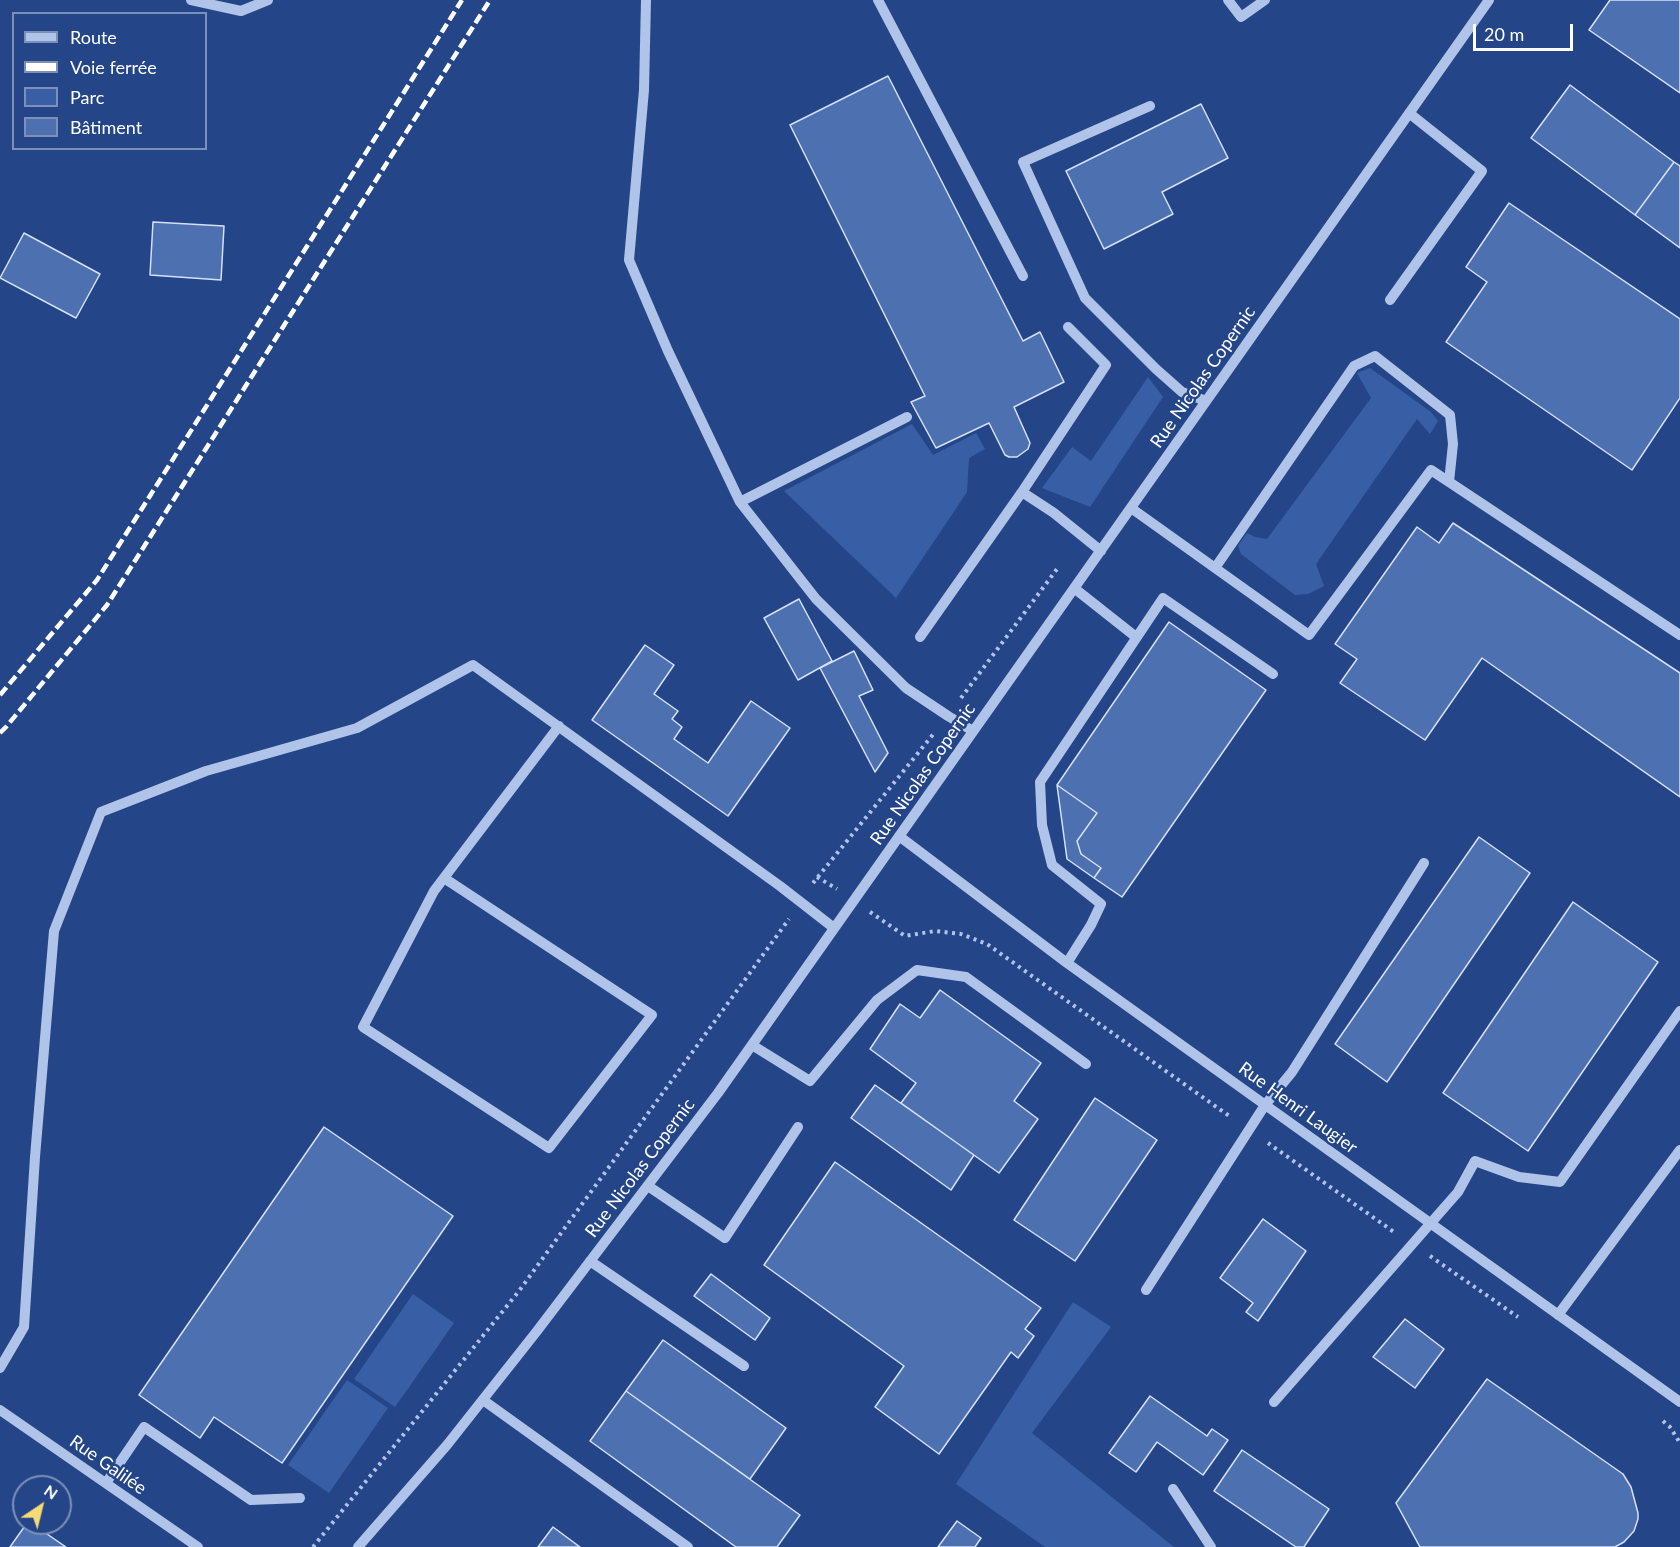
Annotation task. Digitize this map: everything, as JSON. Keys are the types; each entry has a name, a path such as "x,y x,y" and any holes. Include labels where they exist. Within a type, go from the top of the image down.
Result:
{"street":[{"path":"191,0 241,11 267,0"},
{"path":"646,0 644,90 629,260 668,351 740,502 816,599 906,688 974,731"},
{"path":"878,0 1023,276"},
{"path":"1228,0 1241,17 1265,0"},
{"name":"Rue Nicolas Copernic","path":"358,1547 483,1400 752,1045 1489,0"},
{"path":"1150,106 1023,162 1085,297 1182,392 1206,401"},
{"path":"1390,300 1482,171 1409,113"},
{"path":"920,637 1022,492 1106,365 1068,327"},
{"path":"1215,568 1354,366 1375,356 1450,415 1453,444 1449,482"},
{"path":"740,502 907,417"},
{"path":"1131,508 1309,635 1431,470 1680,635"},
{"path":"1022,492 1054,513 1101,551"},
{"path":"1074,588 1136,638"},
{"path":"1067,963 1092,925 1101,904 1052,865 1042,825 1041,782 1163,598 1273,674"},
{"path":"0,1368 24,1327 54,931 100,812 206,771 357,728 473,665 801,901 834,928"},
{"path":"444,878 652,1015 549,1148 363,1027 434,891 559,726"},
{"name":"Rue Henri Laugier","path":"899,836 1067,963 1680,1402"},
{"path":"1146,1290 1265,1105 1292,1072 1424,863"},
{"path":"752,1045 810,1081 877,1000 916,969 966,977 1086,1064"},
{"path":"1274,1402 1458,1192 1475,1161 1519,1177 1560,1182 1680,1011"},
{"path":"648,1185 725,1238 798,1127"},
{"path":"1558,1315 1680,1150"},
{"path":"590,1261 744,1366"},
{"path":"483,1400 688,1547"},
{"name":"Rue Galilée","path":"0,1410 198,1547"},
{"path":"106,1483 144,1427 251,1500 300,1498"},
{"path":"1173,1489 1211,1547"}],"path":[{"path":"313,1547 519,1291 817,877 948,716 1081,536"}],"green space":[{"path":"1370,368 1431,412 1438,421 1430,434 1417,419 1316,564 1324,586 1308,594 1295,595 1241,554 1238,546 1247,533 1267,539 1371,398 1357,373"},
{"path":"1148,377 1163,397 1090,507 1042,488 1072,447 1091,461"},
{"path":"912,424 933,455 976,433 985,449 969,458 967,492 896,598 784,491"},
{"path":"413,1294 454,1323 395,1407 354,1379"},
{"path":"1073,1302 1111,1327 1032,1433 1174,1547 1045,1547 956,1484"},
{"path":"347,1380 388,1408 329,1493 288,1465"}],"building":[{"path":"1610,0 1680,0 1680,93 1589,30"},
{"path":"888,76 1023,341 1040,332 1064,382 1014,407 1030,443 1028,449 1017,457 1005,455 989,423 936,448 911,402 925,396 790,125"},
{"path":"1570,85 1674,162 1635,215 1531,138"},
{"path":"1201,104 1228,158 1162,192 1173,214 1104,249 1066,171"},
{"path":"1674,162 1680,166 1680,248 1635,215"},
{"path":"1509,203 1680,319 1680,398 1632,470 1446,342 1487,282 1466,267"},
{"path":"153,222 224,226 221,280 150,275"},
{"path":"24,233 100,274 76,318 0,278"},
{"path":"1453,523 1680,673 1680,797 1482,658 1425,740 1340,683 1357,659 1335,644 1417,527 1439,543"},
{"path":"799,599 832,661 798,680 764,618"},
{"path":"1169,622 1266,690 1122,897 1094,878 1101,868 1081,854 1077,841 1097,813 1057,785"},
{"path":"645,645 674,665 654,694 678,711 672,719 682,727 674,739 708,763 751,701 790,728 728,816 592,720"},
{"path":"854,651 873,690 859,696 888,753 875,772 820,668"},
{"path":"1057,785 1097,813 1077,841 1081,854 1101,868 1094,878 1067,859"},
{"path":"1479,837 1530,873 1387,1082 1335,1044"},
{"path":"1573,902 1658,962 1528,1151 1443,1093"},
{"path":"940,990 1041,1063 1014,1101 1038,1119 999,1173 901,1103 916,1083 870,1049 900,1004 920,1018"},
{"path":"875,1085 974,1155 951,1190 851,1118"},
{"path":"1095,1098 1157,1140 1075,1261 1014,1220"},
{"path":"324,1127 453,1216 282,1463 214,1417 200,1438 139,1395"},
{"path":"835,1162 1041,1308 1025,1329 1034,1336 1018,1358 1011,1352 939,1454 875,1407 904,1366 764,1265"},
{"path":"1263,1219 1306,1251 1258,1321 1246,1312 1253,1303 1220,1278"},
{"path":"711,1274 770,1318 755,1340 694,1296"},
{"path":"1405,1319 1444,1349 1415,1388 1373,1357"},
{"path":"663,1340 786,1428 750,1479 626,1391"},
{"path":"1487,1379 1623,1474 1631,1487 1638,1513 1634,1531 1624,1542 1615,1547 1420,1547 1396,1503"},
{"path":"626,1391 800,1515 777,1547 736,1547 590,1441"},
{"path":"1150,1396 1207,1436 1212,1429 1228,1440 1203,1475 1157,1442 1136,1472 1109,1453"},
{"path":"1242,1450 1329,1509 1304,1547 1296,1547 1214,1491"},
{"path":"957,1521 981,1538 975,1547 938,1547"},
{"path":"553,1527 580,1547 538,1547"},
{"path":"18,1535 48,1535 66,1547 10,1547"}],"railway":[{"path":"0,695 97,580 462,0"},
{"path":"0,733 107,605 490,0"}]}
